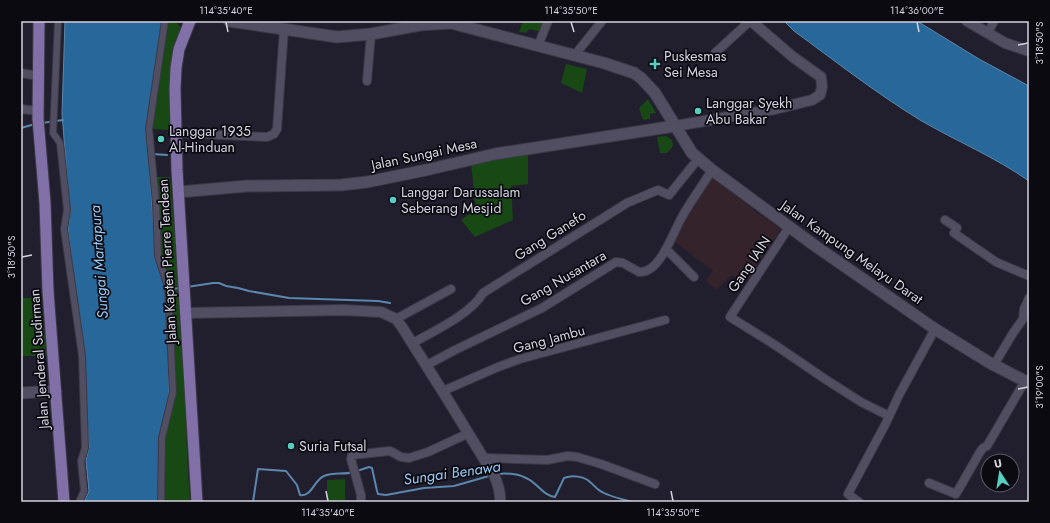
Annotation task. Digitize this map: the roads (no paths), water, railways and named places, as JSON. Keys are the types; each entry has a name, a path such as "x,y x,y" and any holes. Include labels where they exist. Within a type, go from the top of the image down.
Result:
{"main road":[{"name":"Jalan Jenderal Sudirman","path":"39,21 38,115 48,291 64,502"},
{"name":"Jalan Kapten Pierre Tendean","path":"190,21 179,49 176,68 176,133 190,406 197,502"},
{"name":"Jalan Kampung Melayu Darat","path":"229,21 337,37 371,34 420,23 450,23 626,70 641,78 655,93 688,148 698,159 712,170 789,227 935,329 994,365 1027,382"},
{"name":"Jalan Sungai Mesa","path":"179,192 247,186 341,185 367,182 495,154 675,126"},
{"path":"21,393 56,391"}],"street":[{"path":"58,21 53,133 60,143 67,210 64,229 67,259 82,356 85,448 81,461 84,491 79,502"},
{"path":"161,502 162,438 173,392 168,287 158,256 156,204 149,129 165,21"},
{"path":"538,46 548,21"},
{"path":"574,56 602,21"},
{"path":"675,126 775,109 812,100 820,95 822,87 821,77 788,53 750,21 715,53"},
{"path":"967,21 1005,44 1029,51"},
{"path":"988,33 994,21"},
{"path":"176,133 267,137 275,133 277,129 284,29"},
{"path":"367,81 371,34"},
{"path":"21,73 38,76"},
{"path":"21,109 38,115"},
{"name":"Gang Ganefo","path":"413,343 475,305 483,293 627,202 658,190 669,195 698,159"},
{"name":"Gang Nusantara","path":"427,365 542,308 616,262 623,263 639,272 646,272 661,257 681,219 712,170"},
{"path":"945,220 957,228 954,233 990,258 1013,270 1029,276"},
{"name":"Gang IAIN","path":"789,227 730,317 775,345 855,399 889,416"},
{"path":"666,249 694,277"},
{"path":"396,319 451,289"},
{"path":"994,365 1023,319 1024,309 1029,298"},
{"path":"186,313 343,310 381,312 396,319 427,365 469,433 482,458 495,477 501,495 500,502"},
{"name":"Gang Jambu","path":"443,391 520,359 665,320"},
{"path":"859,502 848,494 935,329"},
{"path":"929,483 956,494 980,452 987,446 1027,382"},
{"path":"361,502 361,496 351,459 352,455 390,451 401,457 409,458 428,452 469,433"},
{"path":"482,458 554,460 568,456 577,457 601,464 655,484"}],"water":[{"name":"Sungai Martapura","path":"65,21 163,21 147,128 155,250 165,290 169,362 169,394 159,438 158,502 84,502 89,491 86,461 89,447 80,333 68,229 70,212 62,114"},
{"path":"784,21 917,21 979,59 1029,86 1029,181 1003,164 934,128 904,110 856,77 794,31"}],"waterway":[{"path":"42,123 63,120"},
{"path":"21,128 35,124"},
{"path":"153,154 167,155"},
{"path":"187,287 219,283 249,291 289,298 378,301 390,303"},
{"path":"170,289 181,288"},
{"name":"Sungai Benawa","path":"357,471 369,467 372,468 378,494 386,495 424,488 454,486 489,476"},
{"name":"Sungai Benawa","path":"253,502 258,469 286,471 297,485 300,495 304,495 310,491 324,476 353,472"},
{"name":"Sungai Benawa","path":"497,474 512,474 523,477 530,480 547,494 555,497 564,478 574,476 581,477 605,494 632,502"}],"place":[{"name":"Puskesmas Sei Mesa","path":"655,64"},
{"name":"Langgar Syekh Abu Bakar","path":"698,111"},
{"name":"Langgar 1935 Al-Hinduan","path":"161,139"},
{"name":"Langgar Darussalam Seberang Mesjid","path":"393,200"},
{"name":"Suria Futsal","path":"291,446"}]}
